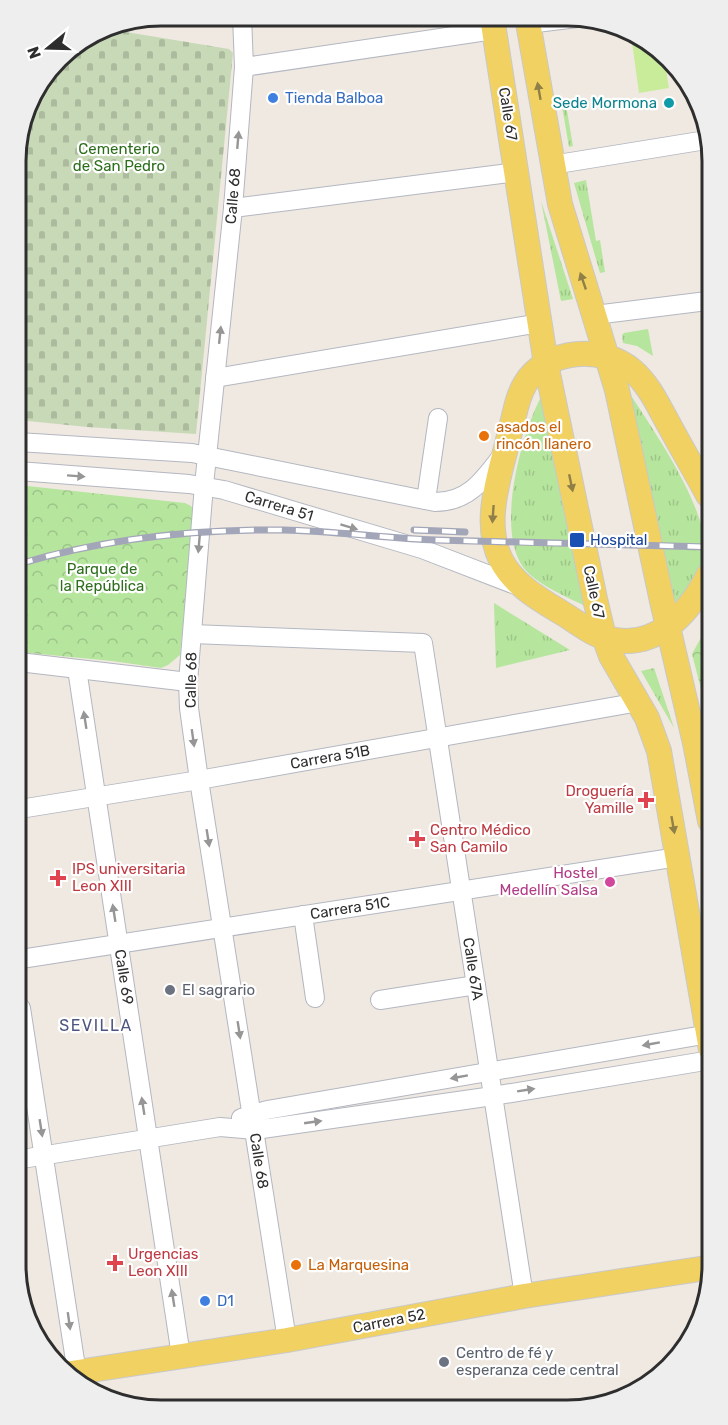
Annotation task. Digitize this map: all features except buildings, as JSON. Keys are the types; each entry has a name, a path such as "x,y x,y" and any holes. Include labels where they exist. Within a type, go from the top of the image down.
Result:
{"main road":[{"name":"Calle 67","path":"493,26 546,364 604,637 615,663 651,726 660,751 702,996"},
{"path":"528,26 562,215 617,390 702,779"},
{"path":"702,482 644,381 621,362 608,357 593,354 570,355 538,369 525,384 517,405 494,505 494,537 506,568 528,592 604,637 621,640 640,639 668,628 684,614 702,586"},
{"name":"Carrera 52","path":"82,1373 287,1340 524,1296 702,1269"}],"street":[{"name":"Calle 68","path":"242,26 244,67 204,485 188,682 189,708 199,780 287,1340"},
{"path":"244,67 476,26"},
{"path":"552,165 701,141"},
{"path":"232,208 517,172"},
{"path":"595,315 702,302"},
{"path":"215,378 540,323"},
{"path":"426,500 438,418"},
{"path":"26,443 208,455 444,502 468,494 485,479 506,449"},
{"name":"Carrera 51","path":"26,472 204,485 422,549 503,579 528,592"},
{"name":"Calle 67A","path":"192,634 423,643 524,1296"},
{"path":"26,663 188,682"},
{"name":"Calle 69","path":"77,669 181,1356"},
{"name":"Carrera 51B","path":"26,808 199,780 639,702"},
{"name":"Carrera 51C","path":"26,957 678,857"},
{"path":"303,915 315,998"},
{"path":"380,1000 476,985"},
{"path":"26,1039 45,1155 72,1366"},
{"path":"26,1158 254,1121 489,1072 702,1043"},
{"path":"254,1121 493,1096 702,1061"}],"green space":[{"name":"Cementerio de San Pedro","path":"122,31 229,49 233,53 196,434 26,421 26,161 28,134 36,109 54,78 78,78 78,53 101,39"},
{"name":"Sede Mormona","path":"632,42 666,69 669,88 639,93"},
{"path":"566,105 573,146 569,147 562,106"},
{"path":"586,180 596,241 600,240 605,272 600,273 574,183"},
{"path":"541,201 573,299 561,301"},
{"path":"648,329 653,356 637,346 623,343 624,333"},
{"path":"625,386 677,469 699,516 702,529 702,564 691,584 671,607"},
{"path":"544,391 589,608 536,580 523,567 515,550 511,529 515,479 528,429"},
{"name":"Parque de la República","path":"26,486 185,503 194,511 180,655 161,668 26,653"},
{"path":"494,603 570,650 496,668"},
{"path":"702,636 702,693 692,654"},
{"path":"654,668 674,728 641,671"}],"railway":[{"path":"26,562 83,548 149,537 249,530 302,531 436,540 702,547"},
{"path":"414,530 465,532"}],"place":[{"name":"Tienda Balboa","path":"273,98"},
{"name":"Sede Mormona","path":"669,103"},
{"name":"asados el rincón llanero","path":"484,436"},
{"name":"Hospital","path":"577,540"},
{"name":"Droguería Yamille","path":"646,800"},
{"name":"Centro Médico San Camilo","path":"417,839"},
{"name":"IPS universitaria Leon XIII","path":"58,878"},
{"name":"Hostel Medellín Salsa","path":"610,882"},
{"name":"El sagrario","path":"170,990"},
{"name":"Urgencias Leon XIII","path":"115,1263"},
{"name":"La Marquesina","path":"296,1265"},
{"name":"D1","path":"205,1301"},
{"name":"Centro de fé y esperanza cede central","path":"444,1362"}],"district":[{"name":"SEVILLA","path":"96,1025"}]}
